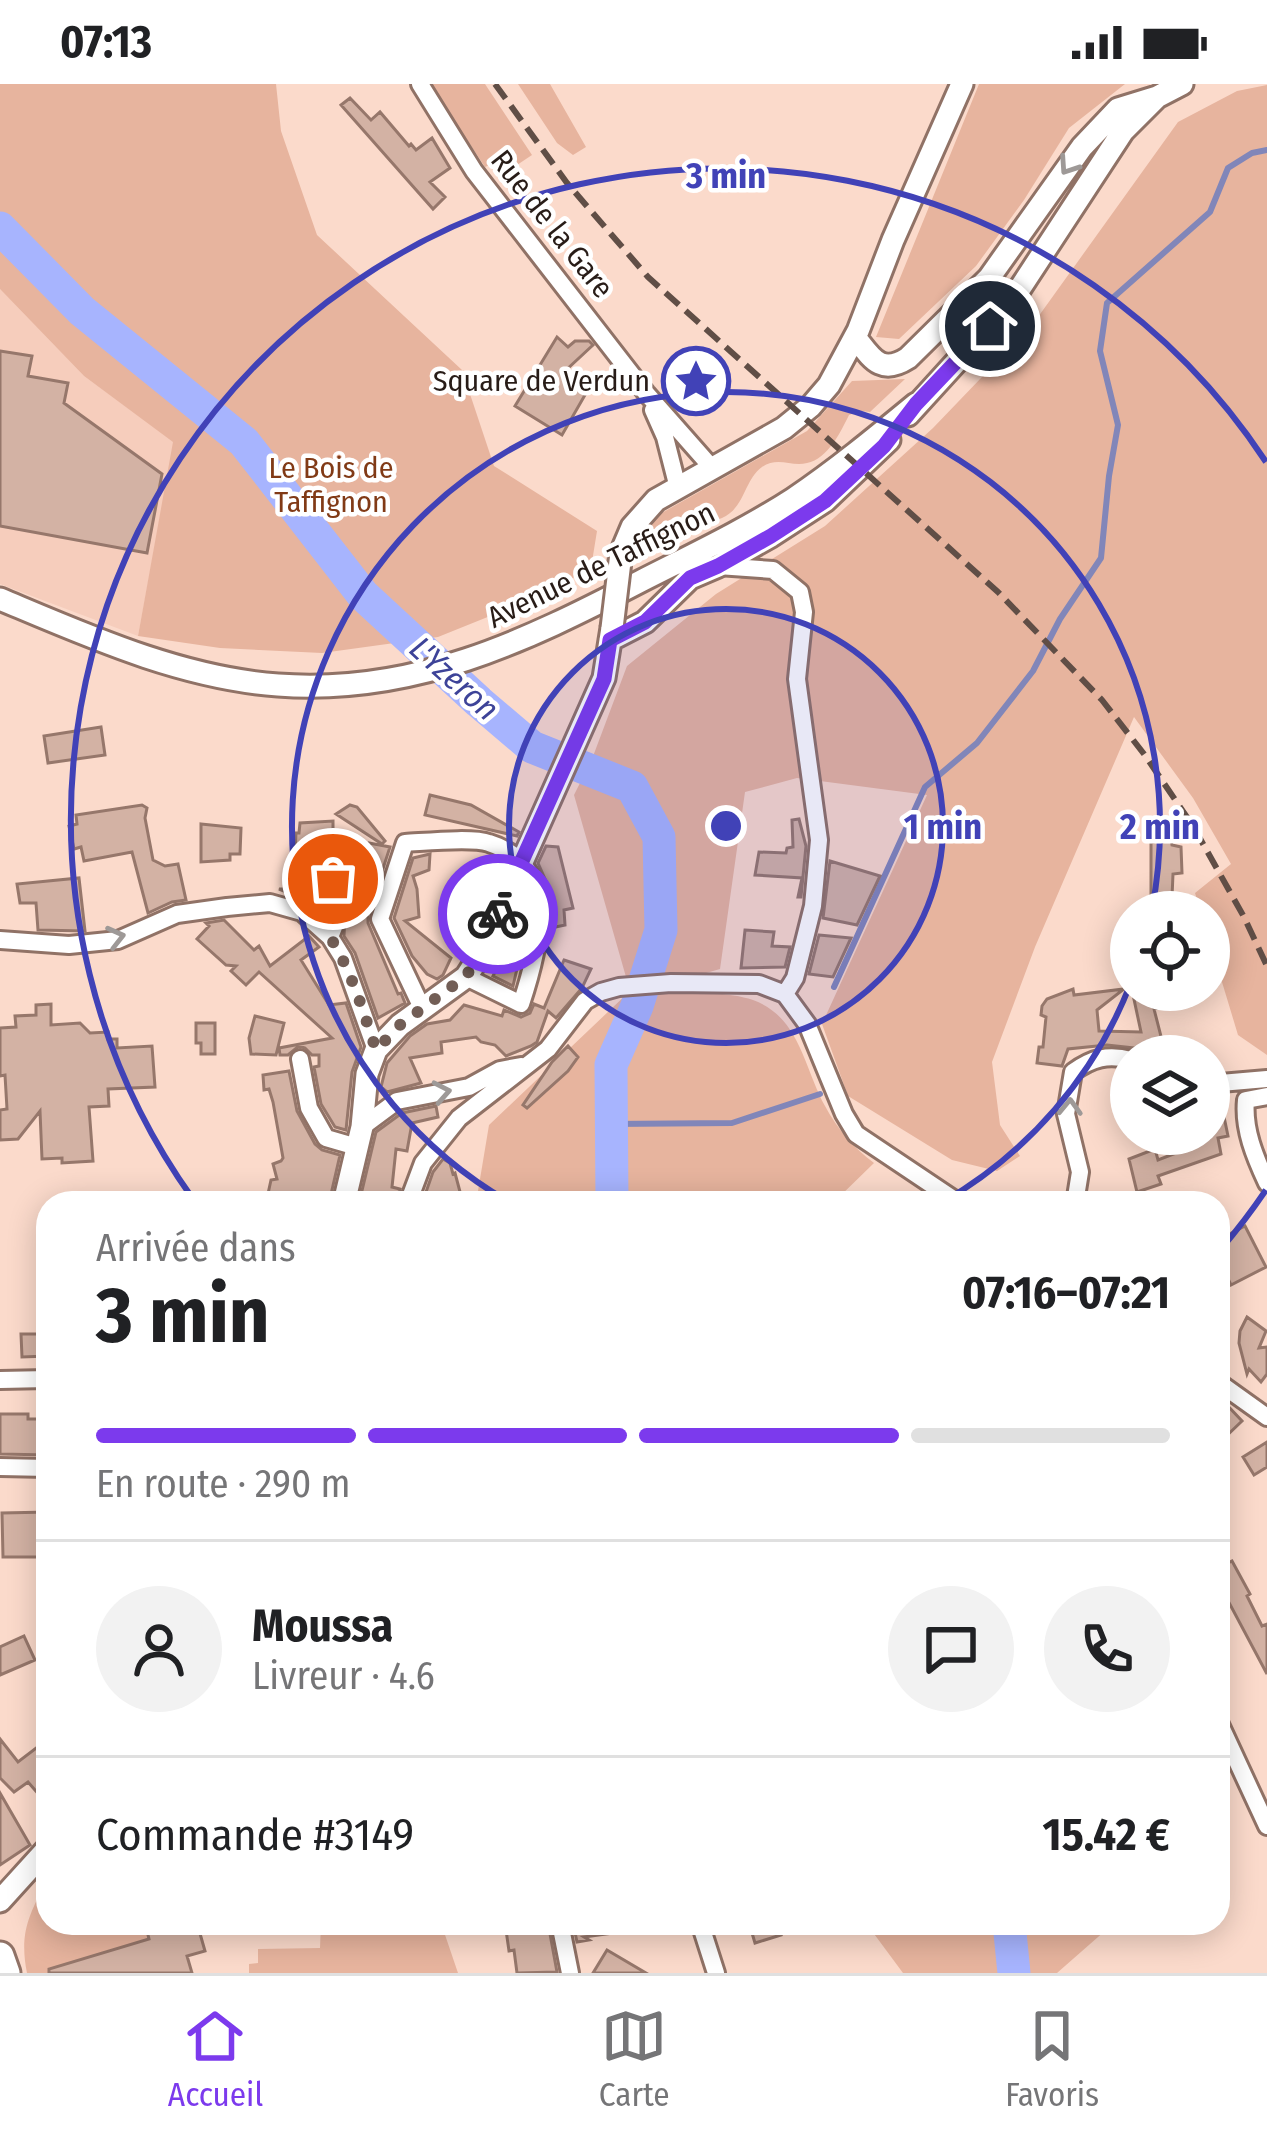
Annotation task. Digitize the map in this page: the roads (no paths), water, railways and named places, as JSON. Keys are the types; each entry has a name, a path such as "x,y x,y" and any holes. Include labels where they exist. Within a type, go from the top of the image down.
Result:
{"main road":[{"path":"0,1956 6,1973"}],"street":[{"name":"Rue de la Gare","path":"420,84 475,171 646,393 713,469"},
{"path":"347,1191 360,1137 367,1074 376,1050 400,1025 466,976 481,953 604,679 621,553 632,527 648,507 793,422 820,397 856,337 892,240 962,84"},
{"path":"839,368 873,371 898,364 989,278 1082,147 1118,110 1182,84"},
{"path":"611,634 645,622 690,578 771,536 854,476 1011,302 1123,131 1157,97"},
{"path":"856,337 876,362 898,364"},
{"name":"Rue de la Gare","path":"646,393 678,488"},
{"name":"Avenue de Taffignon","path":"0,599 115,646 199,673 277,685 377,682 472,660 555,626 790,501 916,404"},
{"path":"771,536 773,570"},
{"path":"718,566 773,570 800,592 804,612 797,679 819,840 812,906 795,978 785,994"},
{"path":"330,937 333,879 341,842"},
{"path":"423,1010 380,919 405,843 487,842 525,854"},
{"path":"466,976 520,1004 537,954 540,915 525,854"},
{"path":"0,940 68,945 118,940 177,914 270,903 302,912 330,937 343,958 376,1050"},
{"path":"412,1191 423,1163 459,1118 548,1049 585,1001 619,987 671,983 758,984 785,994 807,1024 856,1134 941,1191"},
{"path":"1077,1191 1080,1172 1066,1114 1072,1072 1088,1061 1110,1056"},
{"path":"300,1059 309,1108 326,1138 360,1137 397,1101 470,1087 500,1070 526,1065"},
{"path":"1230,1082 1267,1079"},
{"path":"1267,1096 1246,1100 1244,1117 1267,1184"},
{"path":"0,1380 36,1379"},
{"path":"1230,1391 1267,1417"},
{"path":"0,1467 36,1468"},
{"path":"1230,1746 1267,1826"},
{"path":"0,1901 36,1861"},
{"path":"562,1935 570,1973"},
{"path":"704,1935 716,1973"}],"waterway":[{"path":"834,987 925,787 977,743 1033,671 1060,619 1101,558 1118,425 1100,351 1107,303 1210,212 1228,168 1267,150"},
{"name":"L'Yzeron","path":"0,228 82,311 244,442 363,595 479,702 532,747 632,787 659,837 661,930 637,1006 611,1065 612,1191"},
{"path":"611,1124 732,1123 820,1094"},
{"name":"L'Yzeron","path":"1010,1935 1014,1973"}],"railway":[{"path":"495,84 567,183 648,277 998,592 1102,700 1193,826 1267,966"}],"place":[{"name":"Square de Verdun","path":"696,381"}],"park label":[{"name":"Le Bois de Taffignon","path":"331,485"}]}
